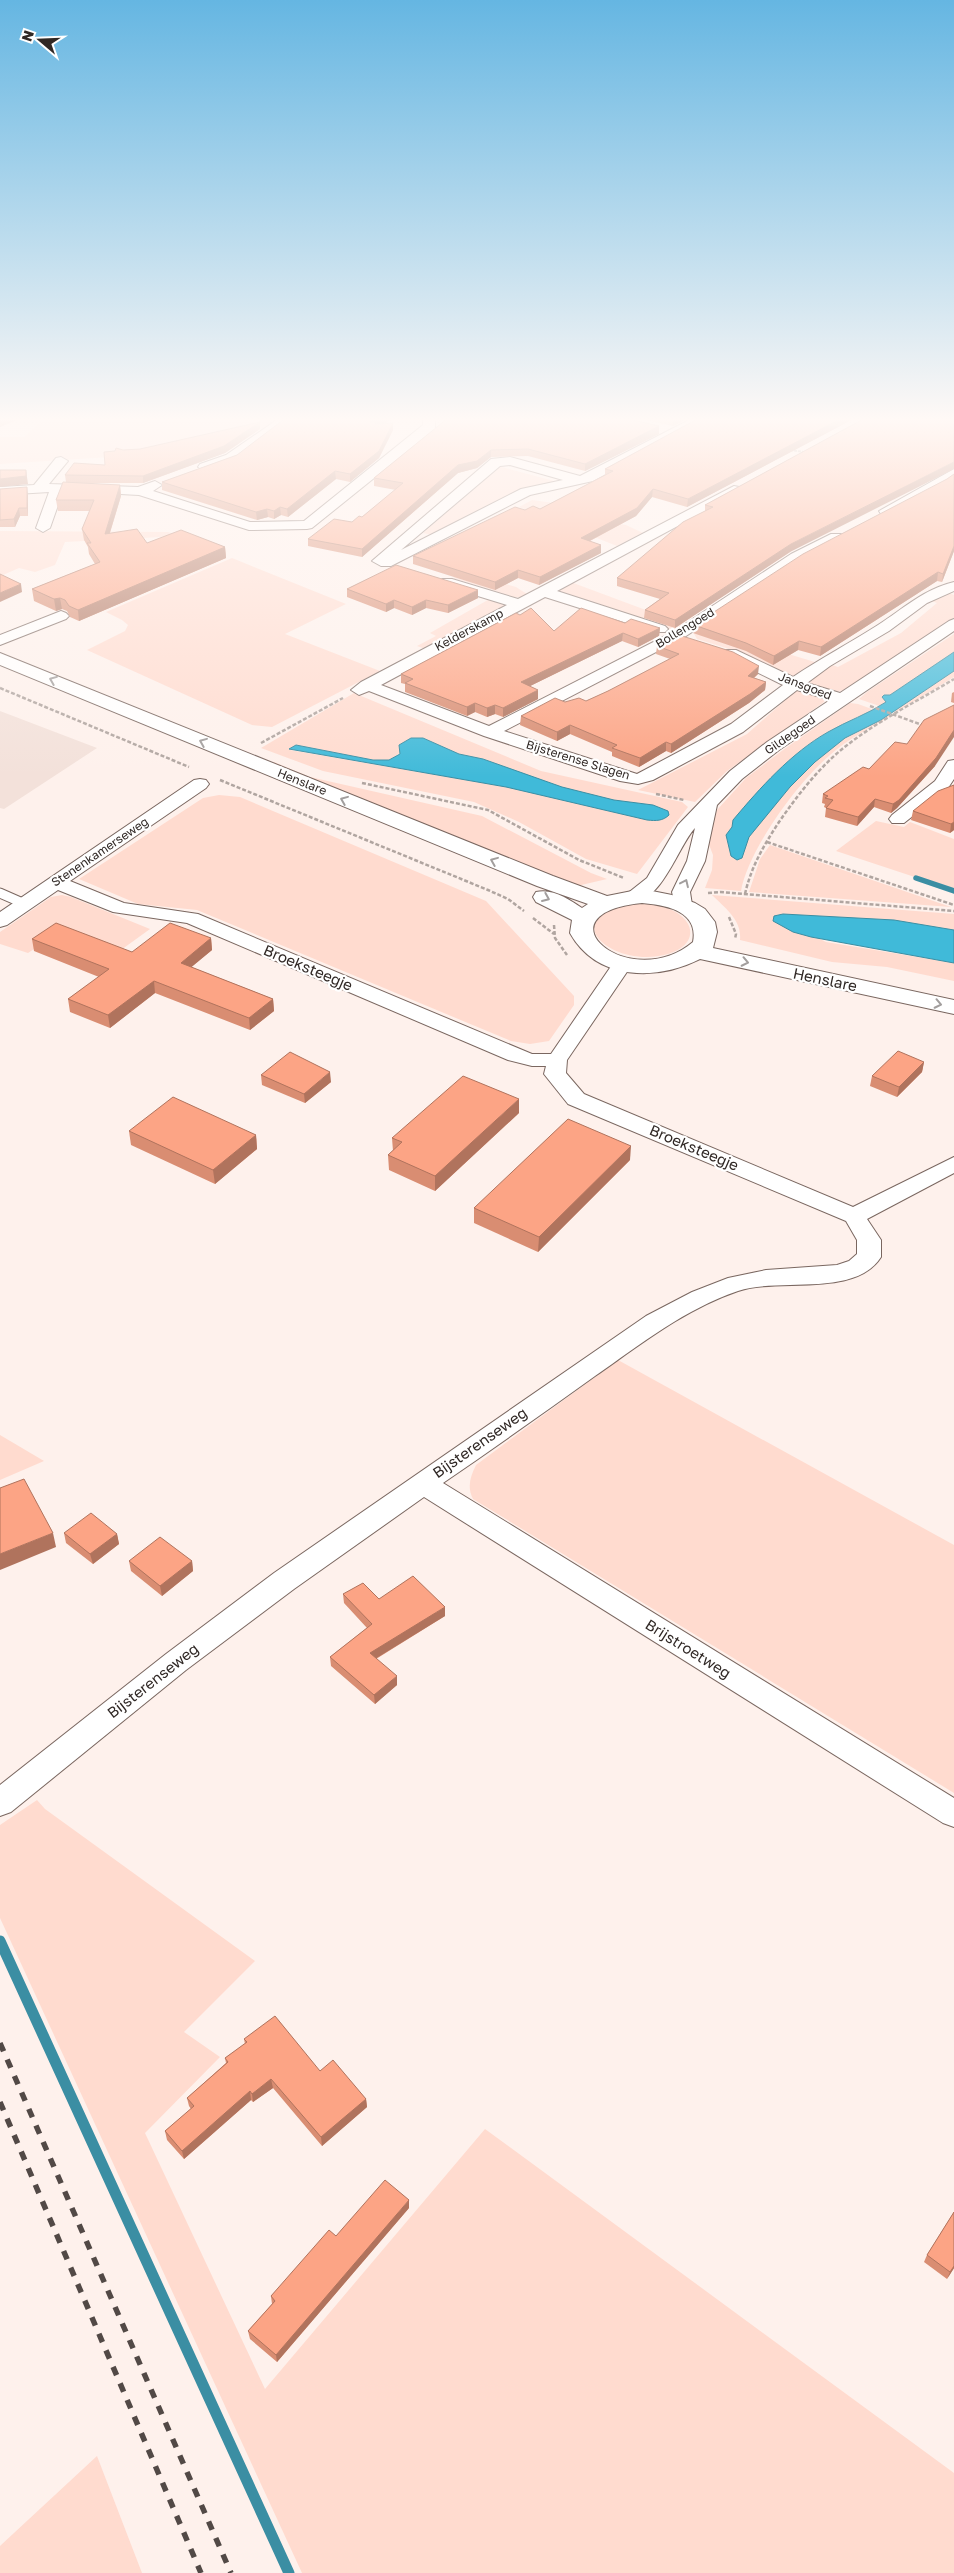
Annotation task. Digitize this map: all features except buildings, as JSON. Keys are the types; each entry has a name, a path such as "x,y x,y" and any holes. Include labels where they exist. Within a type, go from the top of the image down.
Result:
{"street":[{"path":"406,537 379,560 407,569"},
{"path":"386,563 437,537"},
{"name":"Kelderskamp","path":"363,687 644,537"},
{"name":"Bollengoed","path":"490,732 678,635 796,556 835,537"},
{"path":"435,578 518,604"},
{"name":"Bijsterense Slagen","path":"363,687 490,732 626,777 638,779 738,728 794,684 884,628 922,600 943,593 954,586"},
{"path":"543,591 695,641"},
{"path":"0,640 61,616"},
{"name":"Gildegoed","path":"627,886 654,881 684,829 709,806 736,775 773,746 954,624"},
{"name":"Jansgoed","path":"713,647 740,656 794,684 842,699"},
{"name":"Henslare","path":"0,658 527,874 605,903"},
{"name":"Henslare","path":"0,674 224,768 563,905 585,919"},
{"path":"898,819 948,782 954,765"},
{"name":"Stenenkamerseweg","path":"0,921 202,777"},
{"name":"Gildegoed","path":"683,905 681,892 696,861 709,806"},
{"name":"Broeksteegje","path":"56,882 120,908 191,918 514,1056 532,1060 556,1060 555,1074 576,1098 854,1216"},
{"path":"627,886 683,905 692,910 704,922 702,944 679,960 656,965 623,963 602,955 588,944 582,932 585,919 590,913 627,886"},
{"name":"Henslare","path":"702,944 735,943 890,979 954,991"},
{"name":"Henslare","path":"702,944 954,1007"},
{"path":"556,1060 623,963"},
{"path":"854,1216 954,1164"},
{"name":"Bijsterenseweg","path":"0,1802 176,1662 284,1581 655,1322 712,1291 750,1280 771,1277 840,1274 863,1265 869,1256 870,1245 854,1216"},
{"name":"Brijstroetweg","path":"422,1483 954,1814"}],"lane":[{"path":"0,893 25,904"}],"path":[{"path":"745,894 752,867 788,808 834,756 853,741 954,679"},
{"path":"254,747 363,687"},
{"name":"Henslare","path":"0,688 202,777 501,896 554,934"},
{"path":"863,703 929,727"},
{"path":"359,782 488,810 627,886"},
{"path":"767,842 954,905"},
{"path":"710,898 706,894 745,894 954,911"},
{"path":"563,905 554,920 554,938 562,951 574,961"},
{"path":"727,913 736,934 735,943"}],"shaded area":[{"path":"0,537 159,537 65,542 55,565 35,572 19,568 3,575 0,574"},
{"path":"595,537 635,537 617,546"},
{"path":"232,558 346,604 285,634 380,671 272,727 252,725 87,650 125,631 128,625 106,612"},
{"path":"464,572 516,587 527,594 521,597 513,597 453,578"},
{"path":"568,581 686,625 680,629 669,629 558,592 557,589"},
{"path":"949,593 954,595 954,618 844,690 826,690 810,683 812,678 832,665 838,667 901,633 937,603 929,600"},
{"path":"493,597 504,604 502,608 425,649 417,646 436,636 430,633"},
{"path":"700,627 818,663 799,675 791,676 726,648 697,639 693,632"},
{"path":"954,634 954,677 897,712 859,699 867,692"},
{"path":"799,690 823,697 824,702 727,771 695,802 638,790 747,734 789,697 790,692"},
{"path":"354,693 541,771 682,802 688,807 637,874 586,859 519,822 474,802 323,771 261,748","holes":["411,738 459,754 483,759 562,787 614,800 653,805 668,811 669,815 659,820 647,820 506,787 290,750 296,745 373,760 389,760 400,753 399,745"]},
{"path":"850,703 891,716 837,749 804,782 776,818 753,856 741,891 705,888 712,870 713,855 708,842 717,810 746,778"},
{"path":"0,711 97,748 4,809 0,808"},
{"path":"274,762 310,777 482,816 591,873 607,879 577,886 270,763"},
{"path":"219,795 240,797 486,901 574,996 574,1005 549,1041 530,1044 511,1041 197,910 138,904 79,879 203,798"},
{"path":"876,821 904,827 910,822 954,839 954,890 836,851"},
{"path":"770,845 951,907 749,892 760,859"},
{"path":"62,895 150,929 114,955 58,933 28,953 0,944 0,932 51,897"},
{"path":"712,895 954,914 954,930 894,920 783,914 774,916 826,942 954,963 954,981 887,967 832,962 740,940 738,926 732,915"},
{"path":"634,903 663,907 680,915 690,928 688,940 684,946 668,954 648,957 628,955 612,949 600,940 594,930 597,920 610,910"},
{"path":"618,1360 954,1545 954,1793 473,1499 470,1482 476,1465"},
{"path":"0,1435 44,1461 0,1480"},
{"path":"37,1800 45,1809 255,1961 184,2032 220,2057 145,2133 265,2389 485,2129 954,2473 954,2573 302,2573 0,1918 0,1825"},
{"path":"97,2456 142,2573 0,2573 0,2546"}],"water":[{"path":"954,652 954,671 881,720 845,738 815,762 790,787 749,837 742,858 737,860 731,856 726,835 732,827 733,820 765,784 801,750 828,732 886,702 882,697 884,695 890,695"},
{"path":"411,738 423,738 459,754 483,759 562,787 614,800 653,805 668,811 669,815 659,820 647,820 506,787 289,749 296,745 373,760 389,760 400,754 399,745"},
{"path":"783,914 894,920 954,930 954,963 811,937 793,932 773,921 774,916"}],"waterway":[{"path":"916,878 954,891"},
{"path":"0,1941 289,2573"}],"railway":[{"path":"0,2043 231,2573"},
{"path":"0,2102 201,2573"}]}
